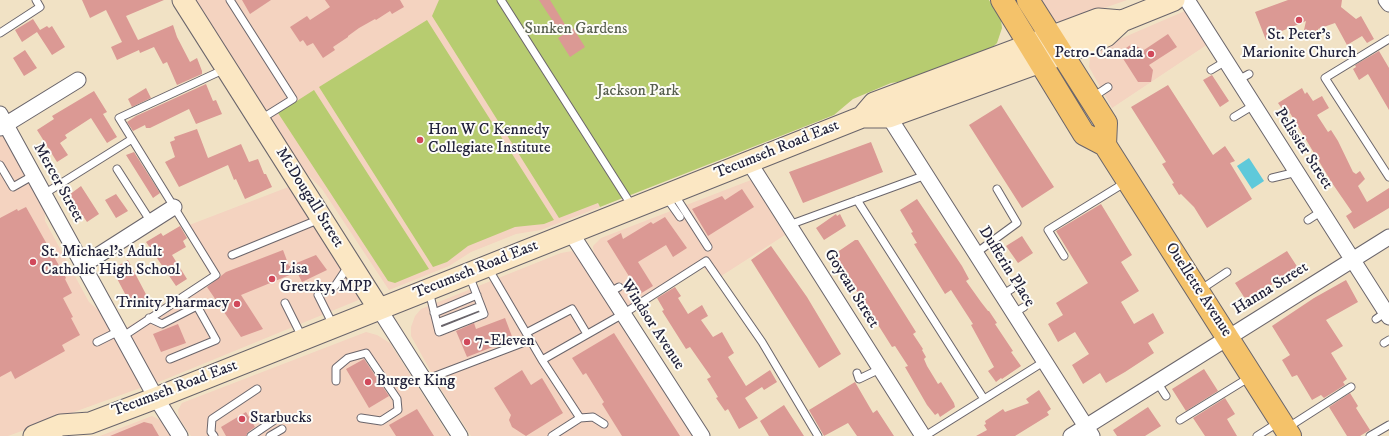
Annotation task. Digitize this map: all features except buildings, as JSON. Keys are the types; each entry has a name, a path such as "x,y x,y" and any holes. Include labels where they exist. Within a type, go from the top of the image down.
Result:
{"main road":[{"name":"McDougall Street","path":"183,0 379,309"},
{"name":"Ouellette Avenue","path":"1002,0 1036,53 1084,134 1105,145 1285,429"},
{"path":"1028,0 1058,45 1100,93 1106,123 1105,145"},
{"name":"Tecumseh Road East","path":"862,117 874,103 1058,45 1106,36 1122,21 1146,8 1174,0"},
{"name":"Tecumseh Road East","path":"34,436 61,425 90,422 156,398 862,117 889,117 1036,53"},
{"name":"Tecumseh Road East","path":"74,436 90,422"}],"street":[{"name":"Pelissier Street","path":"1187,0 1226,61 1244,77 1254,105 1322,211 1384,316"},
{"path":"1386,0 1389,4"},
{"path":"2,122 78,80"},
{"name":"Dufferin Place","path":"889,117 976,253 1008,291 1044,361 1089,431"},
{"name":"Mercer Street","path":"2,122 34,175 156,398 180,436"},
{"name":"Goyeau Street","path":"749,162 924,436"},
{"path":"83,265 174,207"},
{"name":"Windsor Avenue","path":"571,233 614,290 623,314 702,436"},
{"name":"Hanna Street","path":"1071,436 1089,431 1156,382 1389,237"},
{"name":"McDougall Street","path":"379,309 460,436"}],"lane":[{"path":"0,33 40,7 36,0"},
{"path":"230,0 293,99 260,121"},
{"path":"501,0 633,208"},
{"path":"1389,39 1326,78 1389,178"},
{"path":"1212,70 1226,61"},
{"path":"96,342 120,334 149,318 216,275 119,118 226,68"},
{"path":"1234,117 1254,105"},
{"path":"44,194 132,138"},
{"path":"0,165 12,187 34,175"},
{"path":"117,169 152,222"},
{"path":"1272,178 1297,172"},
{"path":"789,225 926,175"},
{"path":"1064,256 1048,230 1128,180"},
{"path":"976,253 1017,223 997,189"},
{"path":"668,194 680,217"},
{"path":"668,194 708,247"},
{"path":"857,200 984,399"},
{"path":"1308,220 1322,211"},
{"path":"232,255 322,218"},
{"path":"542,360 623,314 706,261 762,342 818,436"},
{"path":"335,286 350,263"},
{"path":"428,289 439,332 484,314 477,295 477,270"},
{"path":"477,270 528,336 580,418"},
{"path":"1198,291 1227,272"},
{"path":"318,295 334,326"},
{"path":"434,313 477,295"},
{"path":"286,303 303,339"},
{"path":"149,318 162,324 198,306 216,340 170,360"},
{"path":"425,380 528,336 572,309 587,334"},
{"path":"336,381 336,368 348,358 366,353 397,399 398,410 381,421 361,418"},
{"path":"924,436 1044,361"},
{"path":"856,373 860,379 880,369"},
{"path":"1180,420 1252,376"},
{"path":"1156,382 1166,396"},
{"path":"1257,436 1285,429 1351,387"},
{"path":"214,436 211,432 212,419 257,390"},
{"path":"552,436 580,418 593,417 604,424"},
{"path":"251,436 276,419"},
{"path":"1370,436 1389,425"},
{"path":"270,436 282,429"}],"shaded area":[{"name":"Hon W C Kennedy Collegiate Institute","path":"192,0 471,0 600,207 541,230 516,234 471,252 449,266 389,290 322,189 293,160"},
{"path":"1037,0 1127,0 1065,22 1051,21"},
{"path":"1185,11 1193,20 1208,44 1112,108 1089,67 1090,58 1099,48"},
{"name":"St. Michael's Adult Catholic High School","path":"3,133 45,209 45,221 89,302 104,315 143,387 8,436 0,436 0,135"},
{"path":"751,180 785,235 715,280 703,267 631,312 594,256 593,246 601,238"},
{"path":"291,186 361,299 154,384 123,330 210,275 184,227"},
{"path":"572,251 578,258 692,436 471,436 439,386 411,336 411,327 415,316 421,309 561,253"},
{"path":"366,332 377,335 390,343 449,436 191,436 179,418 178,410 182,403"},
{"path":"152,416 160,420 171,436 100,436"}],"green space":[{"name":"Jackson Park","path":"439,0 989,0 1001,20 1002,28 997,43 989,51 917,79 891,83 853,99 834,115 600,207 598,203 559,218 432,16"},
{"path":"427,20 554,220 544,224 515,227 468,246 447,262 433,267 319,87"},
{"path":"314,90 429,269 395,283 388,281 278,113"}],"water":[{"path":"1249,158 1264,181 1252,189 1237,166"}],"place":[{"name":"St. Peter's Marionite Church","path":"1299,20"},
{"name":"Petro-Canada","path":"1151,54"},
{"name":"Hon W C Kennedy Collegiate Institute","path":"420,140"},
{"name":"St. Michael's Adult Catholic High School","path":"33,262"},
{"name":"Lisa Gretzky, MPP","path":"272,279"},
{"name":"Trinity Pharmacy","path":"237,304"},
{"name":"7-Eleven","path":"467,342"},
{"name":"Burger King","path":"368,382"},
{"name":"Starbucks","path":"242,419"}],"park label":[{"name":"Sunken Gardens","path":"576,30"}]}
